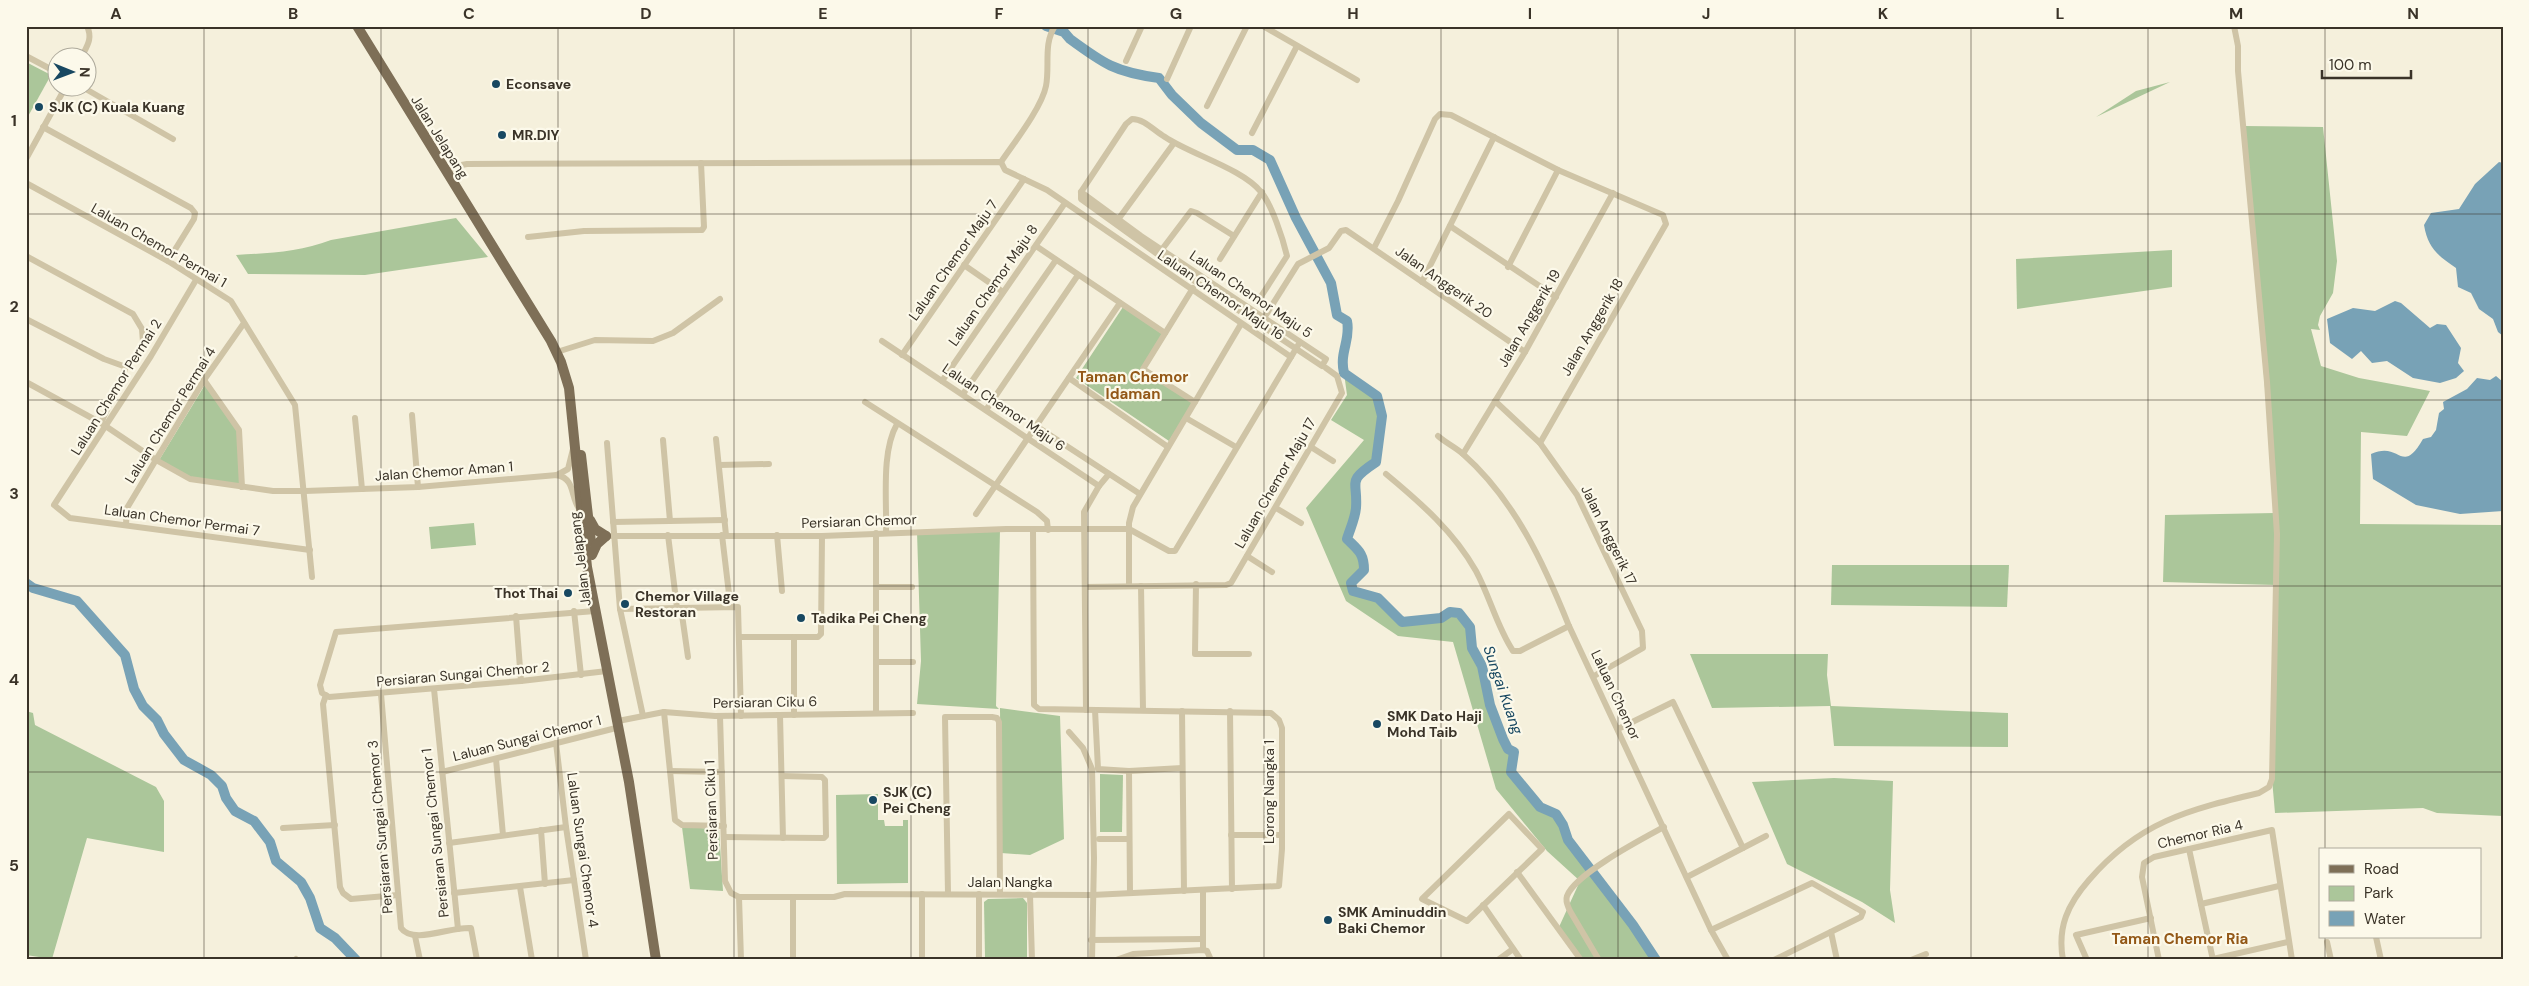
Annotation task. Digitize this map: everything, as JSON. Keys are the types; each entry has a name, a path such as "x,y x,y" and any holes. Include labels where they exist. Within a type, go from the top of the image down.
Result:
{"main road":[{"name":"Jalan Jelapang","path":"357,26 446,173 503,261 561,362 569,388 574,444 584,514 590,538 600,616 620,724 658,960"},
{"name":"Jalan Jelapang","path":"503,261 511,270 560,350 574,398 587,567 607,670 620,724"},
{"path":"573,428 578,456 585,529 590,538 587,543 587,567"},
{"path":"584,514 595,529 610,536"},
{"path":"592,555 597,544 610,536"}],"street":[{"path":"86,48 91,34 88,26"},
{"path":"446,173 456,166 467,164 1001,162 1041,100 1046,86 1051,33 1055,26"},
{"path":"1126,61 1142,26"},
{"path":"1167,78 1192,26"},
{"path":"1207,106 1247,26"},
{"path":"1263,26 1358,80"},
{"path":"2063,960 2062,928 2070,905 2095,874 2125,844 2138,835 2187,812 2259,793 2269,787 2272,779 2277,534 2268,382 2238,71 2238,46 2234,26"},
{"path":"1252,133 1297,46"},
{"path":"26,56 48,68"},
{"path":"98,96 173,139"},
{"path":"26,159 59,98"},
{"path":"1374,248 1398,201 1435,118 1440,114 1451,115 1558,170 1613,193"},
{"name":"Laluan Chemor Maju 5","path":"1160,252 1196,282 1324,367 1326,359 1201,276 1160,252 1117,222 1081,192 1126,124 1132,120 1139,119 1174,143"},
{"path":"43,127 191,208 195,213 194,220 168,261"},
{"path":"1422,282 1494,136"},
{"path":"1117,222 1174,143 1235,174 1262,192 1274,218 1286,256 1260,298"},
{"name":"Laluan Chemor Maju 16","path":"1001,162 1005,170 1036,183 1291,357 1175,551 1170,551 1129,529"},
{"path":"528,237 584,231 702,230 704,227 701,163"},
{"path":"1508,266 1558,170"},
{"name":"Laluan Chemor Maju 7","path":"902,354 1024,179"},
{"name":"Laluan Chemor Permai 1","path":"26,183 168,261 231,301 295,405 312,577"},
{"path":"1220,259 1262,192"},
{"name":"Jalan Anggerik 18","path":"1540,443 1666,224 1663,215 1613,193"},
{"name":"Jalan Anggerik 19","path":"1463,454 1525,352 1613,193"},
{"name":"Laluan Chemor Maju 8","path":"942,381 1065,204"},
{"path":"1160,252 1191,211 1234,236"},
{"path":"1450,226 1556,297"},
{"name":"Jalan Anggerik 20","path":"1264,318 1292,270 1304,260 1329,248 1342,231 1350,231 1525,352"},
{"path":"1036,246 1166,333"},
{"path":"26,256 136,316 142,329 143,342 139,352 126,367 104,425"},
{"path":"963,394 1056,260"},
{"path":"964,265 1003,292"},
{"path":"986,410 1078,275"},
{"path":"1195,402 1143,369 1201,276"},
{"name":"Laluan Chemor Permai 2","path":"54,505 196,280"},
{"path":"560,350 595,340 653,342 673,334 720,299"},
{"path":"976,514 1120,303"},
{"path":"26,319 104,359 126,367"},
{"name":"Laluan Chemor Permai 4","path":"126,524 127,508 204,380 244,323"},
{"path":"1129,586 1129,529 1133,507 1241,324"},
{"name":"Laluan Chemor Maju 6","path":"882,341 1100,486"},
{"path":"1291,357 1300,342"},
{"name":"Laluan Chemor Maju 17","path":"1196,584 1226,585 1231,583 1276,508 1342,393 1337,376 1324,367"},
{"path":"1068,378 1168,446"},
{"path":"204,380 239,430 242,487"},
{"name":"Jalan Chemor Aman 1","path":"26,382 104,425 186,478 273,491 305,491 418,487 557,475"},
{"name":"Jalan Anggerik 17","path":"1495,401 1540,443 1571,486 1586,512 1642,632 1643,648 1594,676"},
{"path":"865,402 1044,517 1048,530"},
{"path":"412,415 418,487"},
{"path":"355,418 362,490"},
{"path":"1186,418 1236,447"},
{"path":"886,533 888,454 890,437 897,424"},
{"path":"1036,426 1140,494"},
{"name":"Laluan Chemor","path":"1438,436 1463,454 1506,502 1524,528 1552,583 1569,626 1711,930 1728,960"},
{"path":"716,439 725,520 724,535 729,594"},
{"path":"663,440 670,521"},
{"path":"607,443 614,522 610,536 620,609 643,716"},
{"path":"557,475 568,470 574,444"},
{"path":"1311,447 1333,461"},
{"path":"719,465 769,464"},
{"path":"1086,710 1085,507 1108,474"},
{"path":"1386,474 1420,502 1459,542 1476,572 1512,651 1520,651 1569,626"},
{"path":"557,475 565,477 569,481 575,503 584,514"},
{"name":"Laluan Chemor Permai 7","path":"54,505 70,518 310,550"},
{"path":"1276,508 1301,523"},
{"path":"614,522 725,520"},
{"name":"Persiaran Chemor","path":"590,538 668,535 822,536 876,533 1129,529"},
{"path":"1032,530 1034,705 1039,710 1230,711 1232,889"},
{"path":"876,533 876,713"},
{"path":"668,535 688,657"},
{"path":"776,536 782,591"},
{"path":"739,637 818,637 821,634 822,536"},
{"path":"1247,556 1272,572"},
{"path":"1086,587 1196,584 1196,654 1249,654"},
{"path":"1140,586 1143,710"},
{"path":"876,587 912,587"},
{"path":"620,609 738,607 741,716"},
{"path":"398,895 351,898 343,893 340,887 323,704 324,694 320,685 336,632 574,611 595,611"},
{"path":"574,611 581,675"},
{"path":"516,616 522,681"},
{"path":"794,637 794,715"},
{"path":"876,662 913,662"},
{"name":"Persiaran Sungai Chemor 2","path":"324,694 329,697 381,694 581,675 607,670"},
{"name":"Persiaran Sungai Chemor 1","path":"434,689 458,929 471,928 477,960"},
{"name":"Persiaran Sungai Chemor 3","path":"381,694 401,928 405,933 415,936"},
{"path":"1618,729 1674,702 1743,848"},
{"path":"1095,710 1098,769 1182,768"},
{"path":"1182,711 1184,891"},
{"name":"Lorong Nangka 1","path":"1230,711 1271,713 1279,720 1282,728 1282,835 1281,881 1279,886"},
{"path":"664,712 675,820 682,825 724,826"},
{"name":"Persiaran Ciku 6","path":"620,724 643,716 664,712 720,716 913,713"},
{"path":"780,715 783,838"},
{"name":"Persiaran Ciku 1","path":"720,716 726,881 731,893 740,897"},
{"path":"948,894 945,717 997,718 999,722 1000,894"},
{"name":"Laluan Sungai Chemor 1","path":"442,772 556,743 620,724"},
{"path":"1069,732 1083,748 1092,769 1094,858 1092,960"},
{"name":"Laluan Sungai Chemor 4","path":"556,743 566,827 586,960"},
{"path":"496,759 503,835"},
{"path":"1129,770 1130,893"},
{"path":"670,771 722,772"},
{"path":"724,837 824,838 825,780 822,777 782,776"},
{"path":"1509,814 1542,848 1517,872 1466,921 1422,899 1509,814"},
{"path":"283,828 335,825"},
{"path":"449,843 566,827"},
{"path":"1599,960 1566,902 1571,889 1601,864 1664,827"},
{"path":"540,830 545,884"},
{"name":"Chemor Ria 4","path":"2160,960 2142,877 2144,863 2154,857 2272,830 2279,886"},
{"path":"1231,835 1282,835"},
{"path":"1687,877 1766,836"},
{"path":"1099,839 1130,839"},
{"path":"2189,850 2213,959 2288,942"},
{"path":"1517,872 1581,960"},
{"path":"454,893 574,880"},
{"path":"1711,930 1812,883 1863,912 1861,917 1774,960"},
{"name":"Jalan Nangka","path":"740,897 834,897 845,894 1092,895 1279,886"},
{"path":"2201,904 2279,886 2292,960"},
{"path":"520,887 532,960"},
{"path":"1203,890 1203,939 1205,950 1211,960"},
{"path":"922,894 922,960"},
{"path":"979,894 979,960"},
{"path":"1030,894 1032,960"},
{"path":"740,897 740,960"},
{"path":"793,897 793,960"},
{"path":"1483,905 1521,960"},
{"path":"2087,960 2076,935 2150,918"},
{"path":"420,960 415,936 458,929"},
{"path":"1832,932 1837,960"},
{"path":"2376,938 2381,960"},
{"path":"1091,940 1203,939"},
{"path":"2327,942 2331,960"},
{"path":"1498,960 1514,949"},
{"path":"1116,960 1133,954 1151,956 1205,950"},
{"path":"1911,960 1926,954"}],"green space":[{"path":"26,62 48,73 48,80 26,120"},
{"path":"2170,82 2096,117 2136,91"},
{"path":"2244,126 2323,127 2337,261 2333,293 2320,316 2318,325 2320,330 2311,329 2321,366 2359,378 2430,391 2407,436 2361,432 2360,524 2503,525 2503,816 2437,813 2423,808 2275,813 2272,779 2276,585 2163,582 2165,515 2275,513"},
{"path":"456,218 488,257 365,275 248,274 236,255 273,253 331,240"},
{"path":"2172,250 2172,287 2017,309 2016,259"},
{"path":"1123,307 1162,334 1141,368 1193,402 1169,441 1076,378"},
{"path":"1344,373 1377,396 1382,416 1376,462 1360,474 1355,482 1354,520 1347,539 1362,556 1364,570 1351,583 1353,591 1378,598 1402,622 1441,618 1450,612 1459,613 1468,627 1473,652 1486,677 1495,721 1503,740 1514,752 1511,772 1540,807 1556,814 1563,825 1568,840 1633,925 1656,960 1583,960 1559,927 1580,881 1547,851 1496,789 1453,642 1398,636 1346,601 1306,508 1364,440 1331,420 1347,395"},
{"path":"206,383 239,430 243,488 186,479 158,462"},
{"path":"474,523 476,545 431,549 429,527"},
{"path":"1000,530 996,706 999,709 917,704 921,661 917,532"},
{"path":"1832,565 2009,565 2007,607 1831,605"},
{"path":"1690,654 1828,654 1827,675 1831,706 2008,713 2008,747 1834,746 1830,706 1712,708"},
{"path":"1000,708 1060,716 1064,839 1030,855 1001,853"},
{"path":"26,711 33,713 35,725 156,787 164,801 164,852 87,838 52,959 26,955"},
{"path":"1100,774 1123,775 1122,832 1100,832"},
{"path":"1834,778 1893,781 1890,890 1895,923 1862,902 1787,864 1752,782"},
{"path":"878,794 878,820 884,820 885,826 903,826 903,820 908,820 908,883 837,884 836,795"},
{"path":"682,827 719,829 723,891 690,889"},
{"path":"1023,898 1027,903 1027,957 985,957 984,902 988,899"}],"water":[{"path":"2499,162 2503,163 2503,336 2498,332 2493,319 2479,309 2471,293 2458,287 2456,268 2434,250 2428,240 2424,225 2431,213 2459,209 2475,184"},
{"path":"2395,301 2401,303 2430,328 2437,324 2446,325 2461,348 2458,363 2464,371 2456,378 2440,383 2413,378 2387,361 2372,363 2361,351 2352,359 2330,343 2327,319 2353,308 2375,311"},
{"path":"2496,376 2503,382 2503,511 2460,514 2416,505 2373,479 2371,454 2389,451 2405,457 2410,455 2416,450 2423,439 2431,437 2436,430 2439,413 2444,409 2443,402 2467,389 2477,378 2490,380"}],"waterway":[{"name":"Sungai Kuang","path":"1046,26 1064,32 1082,48 1111,66 1131,73 1159,78 1172,95 1201,123 1237,150 1253,150 1270,160 1296,218 1331,283 1337,315 1347,321 1348,334 1343,359 1344,373 1377,396 1382,416 1376,462 1360,474 1355,482 1354,520 1347,539 1362,556 1364,570 1351,583 1353,591 1378,598 1402,622 1441,618 1450,612 1459,613 1470,627 1472,648 1482,666 1490,705 1503,739 1508,749 1514,752 1511,772 1540,807 1556,814 1563,825 1568,840 1633,925 1656,960"},
{"path":"26,583 33,588 77,601 125,655 134,689 143,706 157,720 164,734 184,760 211,775 222,786 226,798 235,811 254,821 270,842 276,861 301,882 310,898 320,928 335,938 356,960"}],"place":[{"name":"Econsave","path":"496,84"},
{"name":"SJK (C) Kuala Kuang","path":"39,107"},
{"name":"MR.DIY","path":"502,135"},
{"name":"Thot Thai","path":"568,593"},
{"name":"Chemor Village Restoran","path":"625,604"},
{"name":"Tadika Pei Cheng","path":"801,618"},
{"name":"SMK Dato Haji Mohd Taib","path":"1377,724"},
{"name":"SJK (C) Pei Cheng","path":"873,800"},
{"name":"SMK Aminuddin Baki Chemor","path":"1328,920"}],"district":[{"name":"Taman Chemor Idaman","path":"1133,386"},
{"name":"Taman Chemor Ria","path":"2180,939"}]}
